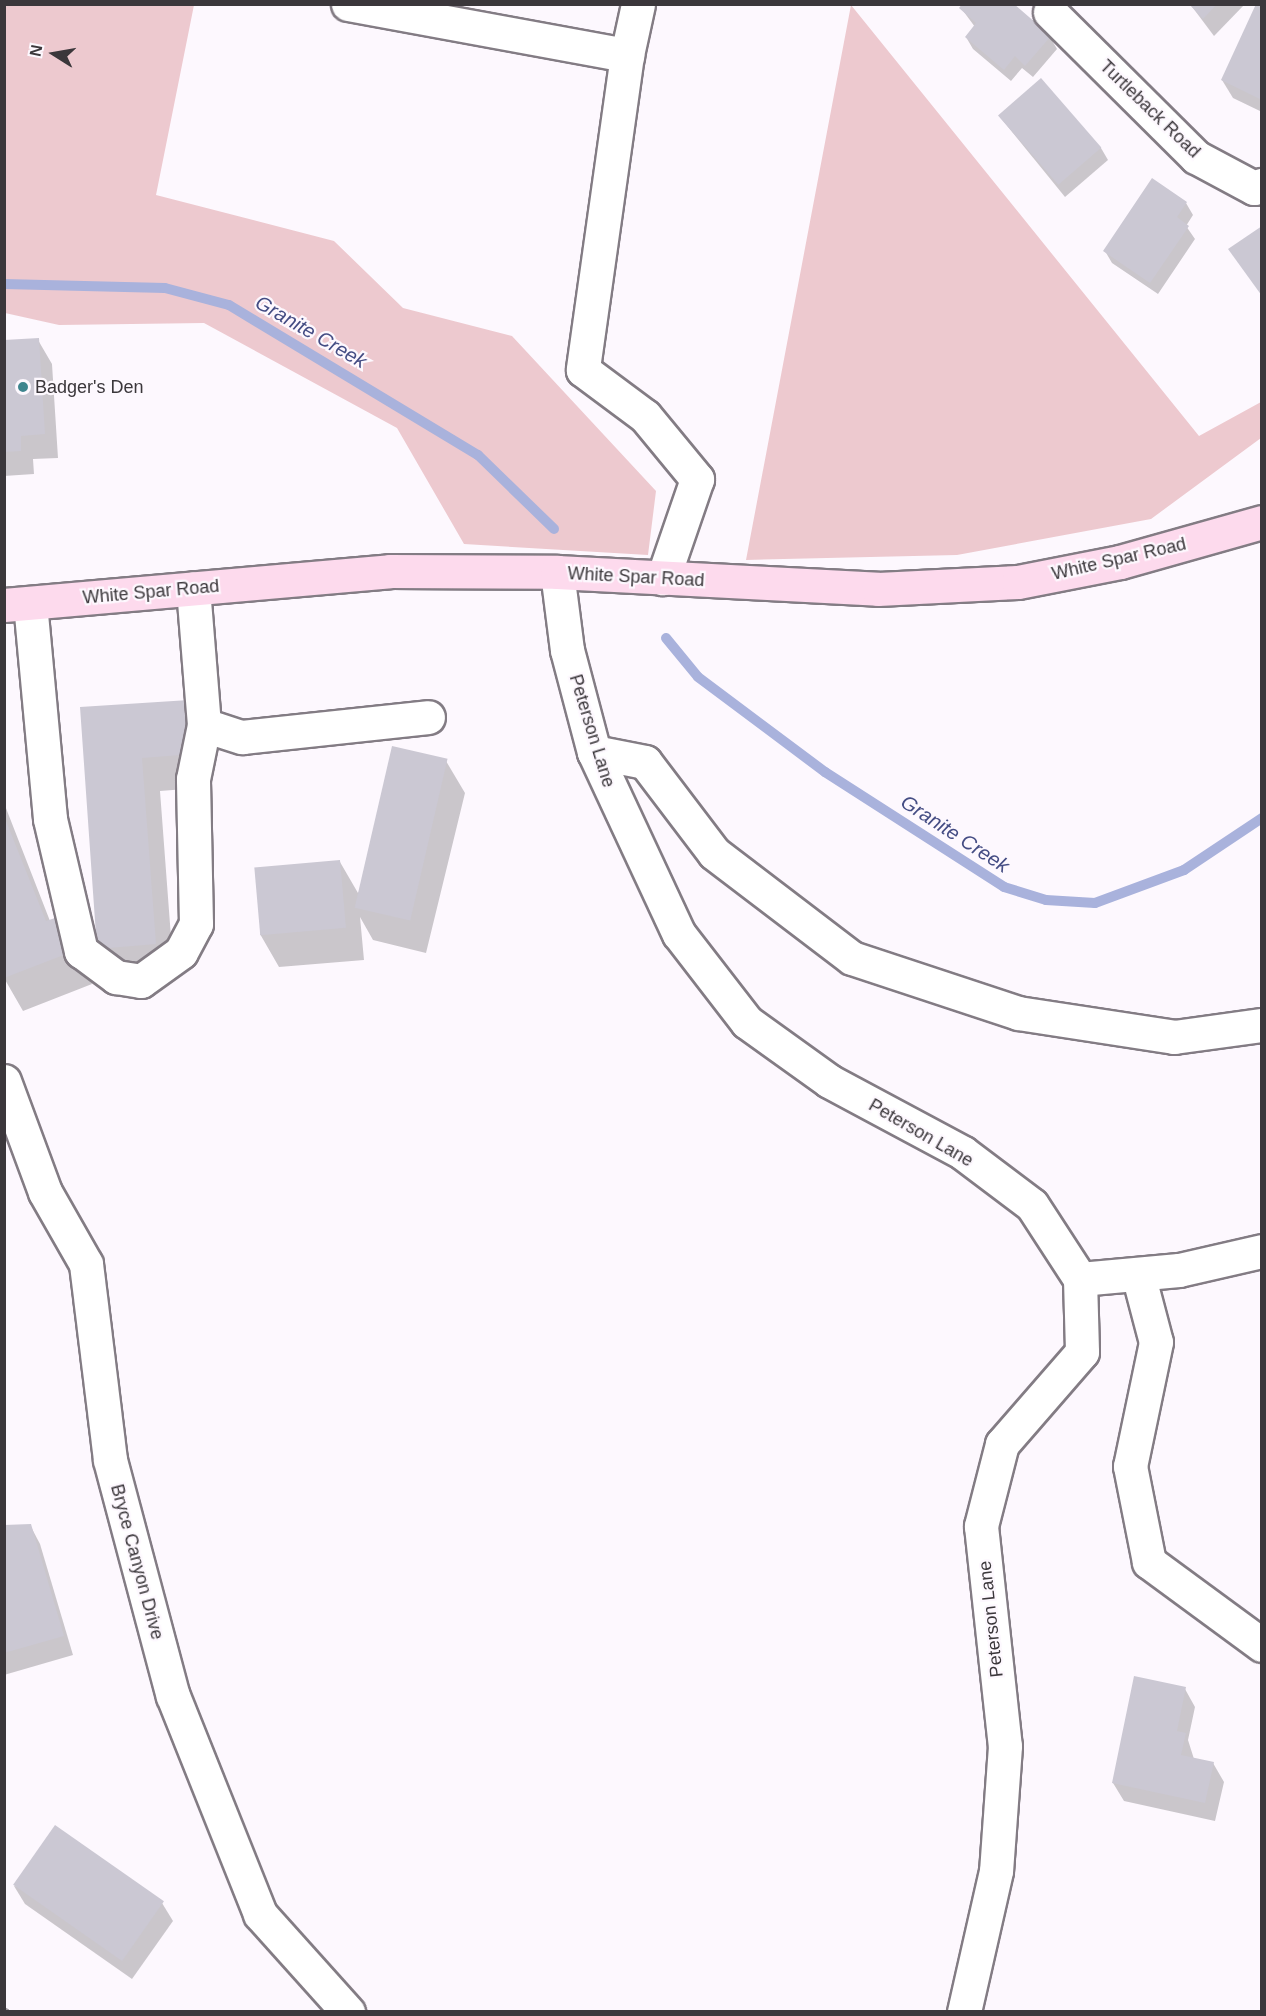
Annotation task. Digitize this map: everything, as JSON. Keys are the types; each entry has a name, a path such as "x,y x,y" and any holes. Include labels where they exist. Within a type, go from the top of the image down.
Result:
{"main road":[{"name":"White Spar Road","path":"17,604 390,571 557,572 878,589 1018,582 1120,562 1262,522"}],"street":[{"path":"348,4 627,55"},
{"path":"638,4 627,55 583,370 645,416 697,480 663,578"},
{"name":"Turtleback Road","path":"1050,12 1196,157 1254,188 1262,185"},
{"name":"Peterson Lane","path":"557,572 567,650 594,752 679,934 747,1022 829,1081 963,1153 1032,1204 1080,1279 1082,1352 1002,1444 981,1526 1005,1746 996,1871 964,2012"},
{"path":"17,604 50,819 81,951 116,977 141,981 180,952 196,924 193,779 204,725 193,588"},
{"path":"204,725 242,737 428,717"},
{"path":"594,752 645,762 714,853 852,958 1018,1012 1174,1037 1262,1025"},
{"name":"Bryce Canyon Drive","path":"4,1081 45,1192 86,1264 110,1460 173,1696 261,1914 348,2012"},
{"path":"1080,1279 1179,1270 1262,1251"},
{"path":"1137,1274 1156,1342 1130,1466 1149,1562 1191,1598 1262,1646"}],"path":[{"path":"4,2009 10,2012"}],"shaded area":[{"path":"5,4 194,5 156,195 334,241 403,308 512,336 656,491 648,555 464,544 397,428 204,323 59,325 5,313"},
{"path":"851,5 1199,436 1261,402 1261,438 1151,519 957,555 746,560"}],"building":[{"path":"962,4 1014,4 1051,36 1025,66 1015,56 1004,70 965,37 976,23 959,8"},
{"path":"1189,4 1217,4 1203,19"},
{"path":"1256,4 1262,4 1262,100 1221,80"},
{"path":"1041,78 1101,147 1058,185 998,115"},
{"path":"1152,178 1187,202 1177,217 1189,226 1150,283 1103,251"},
{"path":"1262,226 1262,296 1228,249"},
{"name":"Badger's Den","path":"39,338 45,434 21,436 21,451 4,452 4,340"},
{"path":"189,700 193,754 142,758 156,944 97,949 80,707"},
{"path":"392,746 448,759 410,921 355,908"},
{"path":"4,816 46,921 61,916 74,951 4,978"},
{"path":"340,860 346,928 260,935 254,867"},
{"path":"31,1524 64,1636 4,1653 4,1525"},
{"path":"1134,1676 1186,1687 1177,1731 1186,1733 1181,1755 1214,1762 1205,1803 1112,1783"},
{"path":"55,1825 164,1901 122,1961 13,1885"}],"waterway":[{"name":"Granite Creek","path":"4,284 165,288 229,305 478,455 554,529"},
{"name":"Granite Creek","path":"666,638 698,677 825,772 1004,887 1046,900 1095,903 1184,870 1262,818"}],"place":[{"name":"Badger's Den","path":"23,387"}]}
